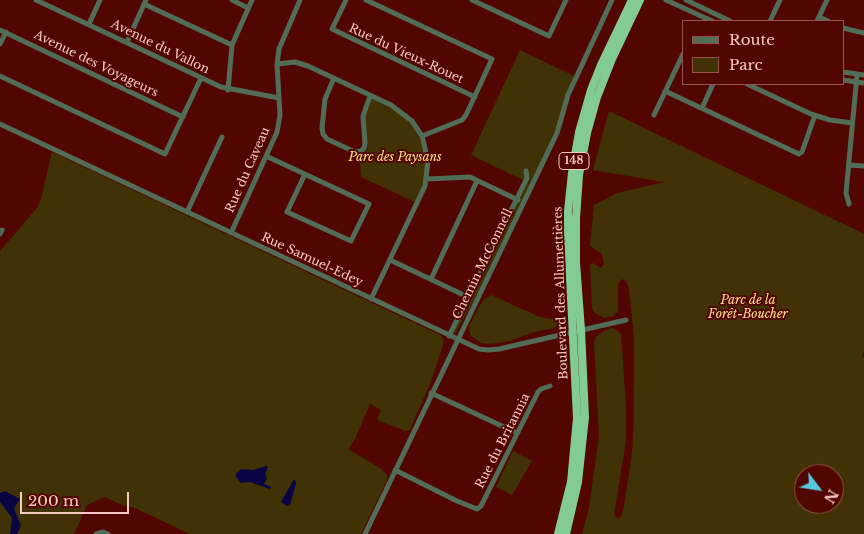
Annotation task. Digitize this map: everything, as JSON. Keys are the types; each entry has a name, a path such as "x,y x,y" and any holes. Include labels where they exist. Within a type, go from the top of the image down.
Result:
{"highway":[{"name":"Boulevard des Allumettières","path":"566,534 577,489 584,437 584,389 568,254 568,211 575,154 591,90 632,0"},
{"name":"Boulevard des Allumettières","path":"558,534 567,502 574,458 577,403 576,218 582,155 600,90 640,0"}],"street":[{"name":"Avenue du Vallon","path":"36,0 228,90 279,98"},
{"path":"89,24 100,0"},
{"path":"232,0 248,8"},
{"path":"228,90 232,45 252,0"},
{"name":"Rue du Caveau","path":"231,233 278,126 280,114 277,64 281,41 300,0"},
{"name":"Rue du Vieux-Rouet","path":"346,0 332,29 475,97"},
{"path":"366,0 492,59 475,97 462,120 422,136"},
{"path":"472,0 549,36 566,0"},
{"name":"Chemin McConnell","path":"365,534 557,133 568,95 612,0"},
{"path":"666,0 699,19 704,9"},
{"path":"686,0 728,20"},
{"path":"770,20 780,0"},
{"path":"818,19 827,0"},
{"path":"126,42 145,2 232,45"},
{"path":"844,28 864,33"},
{"path":"0,44 3,31"},
{"name":"Avenue des Voyageurs","path":"3,31 183,117"},
{"path":"654,115 682,56"},
{"path":"277,64 302,64 391,105 412,121 422,136 427,154 427,179 372,299"},
{"path":"844,72 864,75"},
{"path":"849,204 846,193 857,75"},
{"path":"0,76 165,154 201,78"},
{"path":"334,78 325,99 322,128 327,139 355,152 361,151 364,148 363,116 370,96"},
{"path":"844,80 864,83"},
{"path":"702,108 713,85"},
{"path":"749,85 815,115 830,120 852,123"},
{"path":"665,90 799,157 815,115"},
{"name":"Rue Samuel-Edey","path":"0,124 449,336 479,348 493,350 626,320"},
{"path":"187,212 222,137"},
{"path":"266,156 305,174 369,204 351,241 287,212 305,174"},
{"path":"849,165 864,166"},
{"path":"449,336 527,178 526,170"},
{"path":"427,179 464,176 523,203"},
{"path":"431,279 476,181"},
{"path":"390,260 468,297"},
{"name":"Rue du Britannia","path":"395,470 477,509 481,506 538,392 550,386"},
{"path":"431,393 517,433"},
{"path":"96,534 103,532 108,534"}],"green space":[{"path":"520,50 576,77 561,122 493,267 455,334 453,331 525,181 471,155"},
{"name":"Parc des Paysans","path":"370,96 391,105 417,128 428,170 417,203 361,177 359,152 364,148 363,123"},
{"name":"Parc de la Forêt-Boucher","path":"609,111 864,234 864,350 862,356 864,358 864,534 582,534 589,508 599,435 594,343 596,337 605,330 613,328 621,334 626,407 626,441 614,514 617,518 621,517 624,507 632,453 634,419 634,339 629,288 626,281 622,279 618,284 618,311 613,316 604,318 595,313 592,308 590,265 593,263 601,268 604,264 602,254 590,246 594,205 617,193 664,182 593,170"},
{"path":"52,152 442,336 444,341 433,376 410,430 405,431 377,420 381,410 370,404 355,439 348,449 380,468 387,475 387,480 361,534 190,534 135,508 124,506 105,497 87,505 74,534 0,534 0,251 37,208 41,199"},
{"path":"491,295 540,317 558,320 558,325 554,328 534,332 510,341 491,344 481,343 470,335 469,326 483,300"},
{"path":"513,451 532,461 512,495 496,487"}],"shaded area":[{"path":"268,467 265,473 267,479 264,484 271,487 270,489 250,482 241,483 236,477 236,474 241,469 253,470"},
{"path":"294,479 296,482 295,487 290,505 287,506 281,502"},
{"path":"5,491 20,499 14,508 21,526 17,534 10,534 12,518 0,502 0,493"}]}
